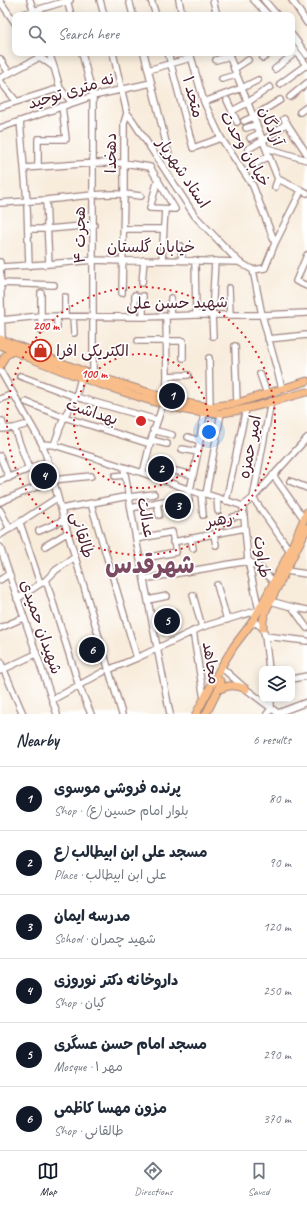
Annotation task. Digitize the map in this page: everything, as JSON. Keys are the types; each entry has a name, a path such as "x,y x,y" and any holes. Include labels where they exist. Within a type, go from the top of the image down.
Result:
{"main road":[{"path":"1,341 165,401 182,409 204,413 221,413 246,408 307,392"},
{"path":"1,341 12,351 81,378 165,401 210,407 237,403 307,381"},
{"path":"0,366 6,356 12,351"},
{"path":"196,714 221,667 259,610 290,551 306,516"},
{"path":"263,628 263,620 270,600 304,540 307,528"},
{"path":"206,714 220,689 221,684 218,680 212,684"},
{"path":"220,689 232,685 246,689"}],"street":[{"path":"30,0 34,12"},
{"path":"37,12 68,0 70,12"},
{"path":"100,0 103,12"},
{"path":"129,0 132,12"},
{"path":"151,0 155,12"},
{"path":"179,0 181,12"},
{"path":"213,0 216,12"},
{"path":"254,0 265,12"},
{"path":"264,0 274,12"},
{"path":"292,0 307,23"},
{"path":"0,1 12,16"},
{"path":"295,39 307,54"},
{"path":"280,84 306,65 296,52"},
{"path":"0,78 36,56"},
{"path":"39,56 54,67"},
{"path":"50,56 60,88 72,103"},
{"name":"هجرت ۴","path":"83,56 93,96 93,375"},
{"name":"استاد شهریار","path":"114,56 127,113 195,216 238,262"},
{"path":"145,56 169,155"},
{"name":"متحد ۱","path":"169,56 193,148 221,138"},
{"path":"148,70 190,56"},
{"name":"خیابان وحدت","path":"190,56 204,102 221,138 253,186 276,243"},
{"path":"216,60 226,56"},
{"name":"آزادگان","path":"229,56 256,125 264,140 278,179"},
{"path":"275,69 291,56"},
{"path":"0,59 9,73"},
{"path":"234,69 248,60"},
{"path":"222,79 236,75"},
{"path":"204,102 242,88 258,80"},
{"path":"0,81 16,101"},
{"name":"نه متری توحید","path":"0,128 93,96 151,82"},
{"path":"290,97 307,83"},
{"path":"232,111 248,103 270,87"},
{"path":"0,107 60,88"},
{"path":"226,100 237,122"},
{"path":"244,121 280,100"},
{"path":"38,167 38,139 66,139 62,106"},
{"path":"300,112 307,107"},
{"name":"دهخدا","path":"122,293 124,229 124,122 127,113"},
{"path":"20,121 27,204 29,266"},
{"path":"248,150 264,140 286,121 307,154"},
{"path":"246,128 256,125"},
{"path":"250,138 260,133"},
{"path":"267,148 307,160"},
{"path":"257,163 269,156"},
{"path":"24,168 93,163 124,163 150,167 158,179 175,209 150,208 158,179"},
{"path":"275,188 278,179 307,193"},
{"path":"282,388 262,315 253,270 265,268 301,191"},
{"path":"0,203 27,204 93,194 124,194 142,196"},
{"path":"46,200 49,264"},
{"path":"162,260 165,209"},
{"path":"28,229 48,229 94,225"},
{"path":"124,229 163,229"},
{"path":"181,246 182,260"},
{"path":"307,255 296,281 307,286"},
{"name":"خیابان گلستان","path":"0,267 94,260 195,260 238,262 253,270"},
{"path":"142,284 144,260"},
{"path":"195,260 196,315"},
{"path":"213,336 212,315 215,261"},
{"path":"0,262 2,320 1,341"},
{"path":"1,284 54,285"},
{"path":"229,288 230,315"},
{"path":"41,293 41,331"},
{"path":"135,295 135,316"},
{"path":"143,296 143,317"},
{"path":"65,297 65,316"},
{"path":"143,473 156,420 165,401 167,376 166,342 171,298"},
{"name":"شهید حسن علی","path":"2,320 40,316 143,317 307,313"},
{"path":"57,316 57,328"},
{"path":"74,317 74,333"},
{"path":"268,339 307,335"},
{"path":"138,341 183,341 183,358"},
{"path":"235,346 237,403"},
{"path":"209,358 210,407"},
{"name":"طالقانی","path":"0,370 2,380 13,394 42,444 48,461 57,498 62,509 67,533 106,671 122,714"},
{"path":"260,374 267,394"},
{"path":"167,376 188,375"},
{"path":"20,376 76,397 156,420"},
{"path":"54,445 64,417 76,397 81,378"},
{"path":"0,399 13,394"},
{"name":"امیر حمزه","path":"253,498 271,401"},
{"name":"بهداشت","path":"26,402 64,417 150,442 167,444"},
{"path":"226,501 246,408"},
{"path":"189,501 189,489 198,452 204,413"},
{"path":"203,515 203,494 221,413"},
{"path":"2,421 2,429 25,425"},
{"path":"14,428 29,468"},
{"path":"154,430 172,435"},
{"path":"188,438 200,441"},
{"path":"42,444 54,445 243,506 253,498 307,438"},
{"path":"182,449 198,452"},
{"path":"0,456 9,478"},
{"path":"0,481 48,461"},
{"name":"عدالت","path":"124,468 136,539 170,714"},
{"path":"175,471 193,475"},
{"path":"115,476 125,475"},
{"path":"273,475 306,516"},
{"path":"0,502 53,480 91,476"},
{"path":"290,481 307,488"},
{"path":"62,509 129,496 154,494"},
{"path":"0,535 57,498"},
{"path":"217,498 218,511"},
{"path":"253,498 290,551"},
{"path":"131,508 164,501"},
{"path":"157,502 159,515"},
{"path":"91,504 138,658"},
{"name":"طراوت","path":"243,506 248,561 259,610"},
{"path":"0,510 10,529"},
{"path":"233,517 244,515"},
{"path":"39,531 64,520"},
{"path":"20,523 43,581 79,686 91,714"},
{"name":"رهبر","path":"173,542 245,528"},
{"path":"136,539 172,532 176,552 140,559"},
{"path":"45,546 67,533"},
{"path":"214,534 216,545"},
{"path":"191,538 193,548"},
{"name":"شهیدان حمیدی","path":"0,547 2,559 9,574 57,714"},
{"path":"17,599 75,557"},
{"path":"144,579 248,561 258,566 274,582"},
{"path":"286,571 307,574"},
{"path":"0,580 9,574"},
{"path":"217,585 227,620"},
{"path":"193,595 202,627"},
{"path":"148,600 167,596"},
{"path":"270,600 307,610"},
{"path":"292,607 307,628"},
{"path":"52,700 106,671 138,658 202,627 259,610"},
{"path":"152,618 174,612"},
{"path":"0,628 24,618"},
{"path":"250,625 256,623 263,628 268,666"},
{"name":"مجاهد","path":"194,631 204,699"},
{"path":"265,636 307,641"},
{"path":"2,671 36,654"},
{"path":"0,661 2,671 23,714"},
{"path":"221,667 278,714 307,702"},
{"path":"295,678 307,676"},
{"path":"267,714 271,709 271,702"}],"place":[{"name":"الکتریکی افرا","path":"41,351"},
{"name":"پرنده فروشی موسوی","path":"172,396"},
{"name":"مسجد علی ابن ابیطالب (ع","path":"161,469"},
{"name":"داروخانه دکتر نوروزی","path":"44,476"},
{"name":"مدرسه ایمان","path":"178,506"},
{"name":"مسجد امام حسن عسگری","path":"167,621"},
{"name":"مزون مهسا کاظمی","path":"92,650"}],"district":[{"name":"شهرقدس","path":"150,565"}]}
